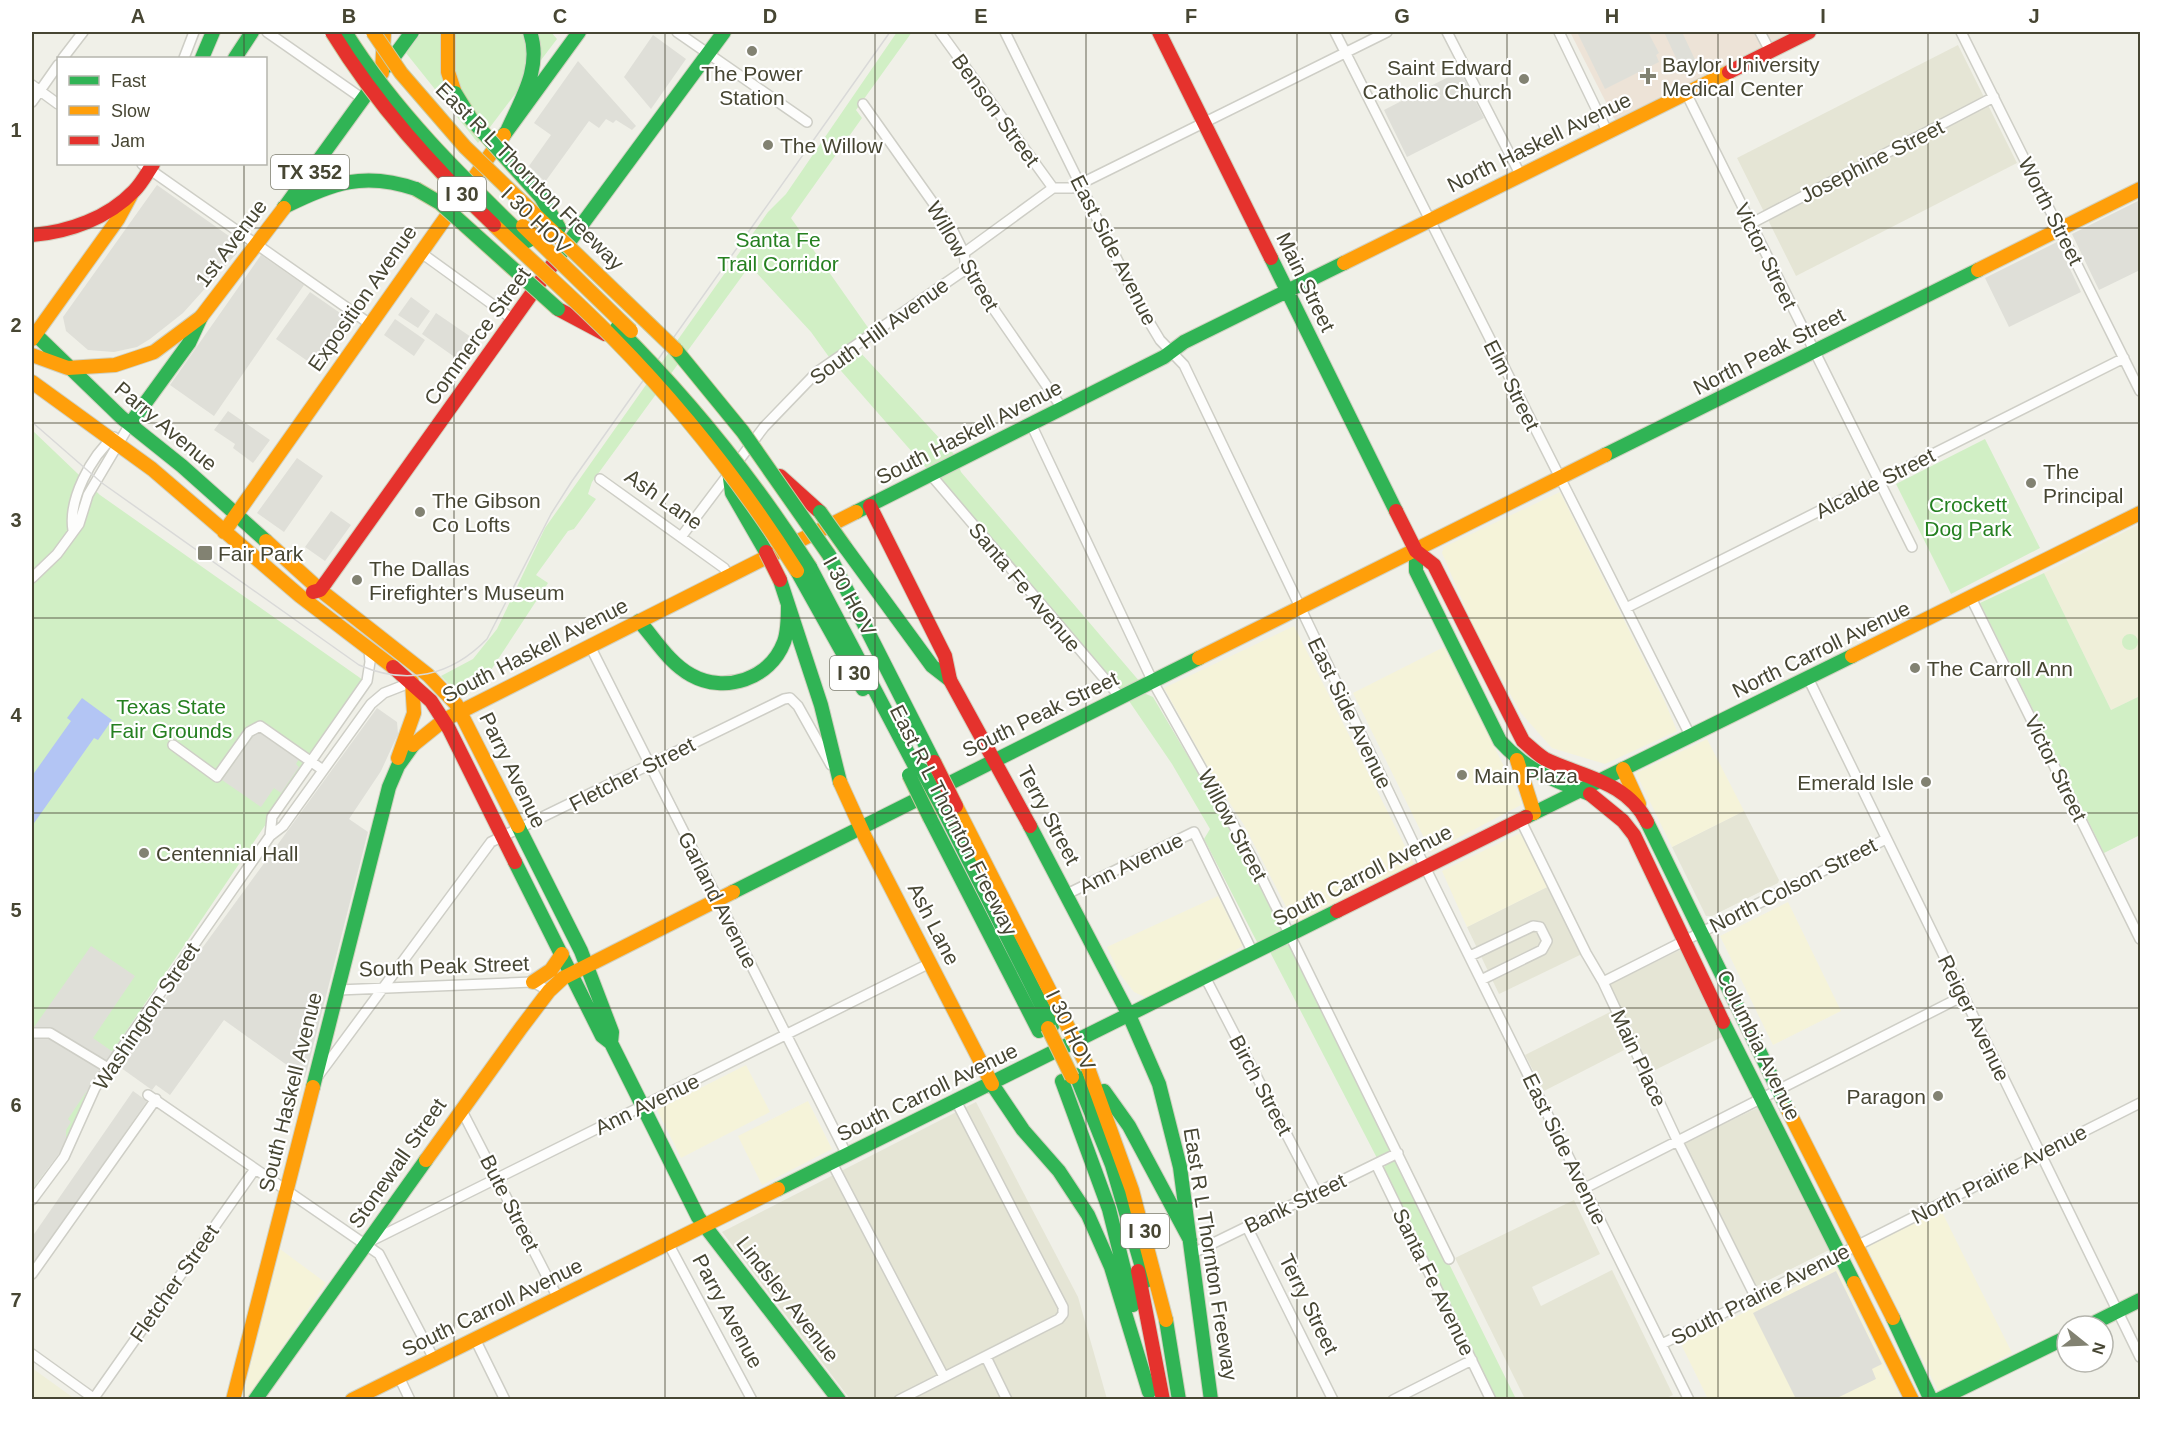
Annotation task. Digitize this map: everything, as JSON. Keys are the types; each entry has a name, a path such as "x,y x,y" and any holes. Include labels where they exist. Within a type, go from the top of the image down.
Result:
{"main road":[{"path":"202,57 213,32"},
{"path":"236,57 252,32"},
{"name":"East R L Thornton Freeway","path":"332,32 389,117 436,169 613,338 729,471 768,523 808,567 916,772 943,813 1135,1192 1170,1339 1179,1400"},
{"name":"I 30 HOV","path":"345,32 380,85 434,148 643,352 696,409 751,478 808,567 852,628 916,772"},
{"name":"I 30 HOV","path":"353,32 383,78 427,130 635,335 698,401 757,475 808,567"},
{"name":"East R L Thornton Freeway","path":"373,32 410,86 433,113 690,365 732,414 774,470 829,555 934,762 943,813 1074,1075 1125,1268 1150,1396"},
{"path":"381,73 384,32"},
{"name":"1st Avenue","path":"130,424 189,343 201,317 258,245 412,32"},
{"path":"450,32 447,55 448,72 455,93 471,119 540,197 572,249"},
{"path":"508,129 533,69 535,44 530,32"},
{"name":"Exposition Avenue","path":"224,532 420,252 579,32"},
{"name":"Commerce Street","path":"320,590 643,139 724,32"},
{"name":"Main Street","path":"1159,32 1416,551 1434,565 1500,700 1523,741 1534,751 1560,765 1601,779"},
{"name":"North Haskell Avenue","path":"1287,290 1809,32"},
{"path":"32,335 118,219 148,165"},
{"path":"284,207 314,191 362,178 393,181 416,189 440,203 558,309 613,338"},
{"name":"North Peak Street","path":"1416,551 2140,189"},
{"path":"32,235 60,232 85,222 107,211 134,191"},
{"name":"South Haskell Avenue","path":"234,1400 389,787 397,763 424,733 444,720 1172,352 1184,342 1287,290"},
{"name":"TX 352","path":"32,355 68,368 115,365 133,361 154,352 201,317"},
{"name":"Parry Avenue","path":"32,335 130,424 237,514 320,590 429,675 461,712 587,965 612,1032 611,1043"},
{"path":"32,370 36,385"},
{"name":"Parry Avenue","path":"36,385 116,442 300,596 412,682 431,701 444,720 602,1036 611,1043 690,1204 704,1225"},
{"path":"774,470 820,512 932,666 950,680"},
{"name":"Ash Lane","path":"729,471 732,493 780,580 833,745 840,782 861,828 992,1084 1023,1130 1059,1171 1088,1215 1111,1267 1150,1396"},
{"name":"Terry Street","path":"870,506 945,656 950,680 995,759 1129,1015"},
{"name":"North Carroll Avenue","path":"1520,819 1691,737 2140,513"},
{"name":"Main Street","path":"1416,551 1416,572 1500,741 1517,760"},
{"name":"South Peak Street","path":"587,965 995,759 1416,551"},
{"path":"300,596 320,590"},
{"path":"639,621 670,657 692,676 719,683 734,683 756,675 777,655 788,625 788,605"},
{"path":"397,763 414,713 412,682"},
{"path":"1483,708 1500,700"},
{"path":"1517,760 1534,813"},
{"name":"Columbia Avenue","path":"1517,760 1541,775 1581,789 1608,807 1634,835 1761,1098 1912,1400"},
{"path":"1623,769 1639,806"},
{"name":"Columbia Avenue","path":"1601,779 1639,806 1777,1089 1858,1245 1931,1400"},
{"name":"South Carroll Avenue","path":"352,1400 992,1084 1520,819"},
{"path":"533,982 551,970 562,954"},
{"name":"Stonewall Street","path":"255,1400 461,1109 549,991 587,965"},
{"name":"East R L Thornton Freeway","path":"1129,1015 1159,1084 1180,1167 1211,1400"},
{"path":"1074,1075 1129,1126 1191,1247"},
{"name":"I 30 HOV","path":"1074,1075 1126,1226 1147,1309 1162,1400"},
{"name":"I 30 HOV","path":"1074,1075 1112,1165 1128,1214 1153,1310 1168,1400"},
{"name":"Lindsley Avenue","path":"704,1225 839,1400"},
{"path":"2112,1314 2140,1300"},
{"path":"1938,1400 2055,1342"}],"street":[{"path":"64,57 83,32"},
{"path":"184,57 194,32"},
{"path":"267,32 363,99"},
{"path":"677,32 807,122"},
{"name":"Benson Street","path":"940,32 1053,188"},
{"name":"East Side Avenue","path":"1005,32 1142,310 1160,340 1184,364 1425,867 1689,1400"},
{"name":"Elm Street","path":"1335,32 1691,737"},
{"path":"964,253 1053,188 1064,190 1080,184 1387,32"},
{"path":"1447,32 1521,174"},
{"path":"1559,32 1607,131"},
{"path":"1760,32 1770,51"},
{"name":"Worth Street","path":"1961,32 2140,391"},
{"path":"32,102 36,88 57,65"},
{"path":"36,88 57,103"},
{"name":"Victor Street","path":"1686,93 1912,547"},
{"name":"Josephine Street","path":"1750,224 1994,97"},
{"name":"Willow Street","path":"863,104 953,231 964,253 966,269 1062,408"},
{"path":"148,165 370,324"},
{"path":"420,252 514,320"},
{"name":"South Hill Avenue","path":"681,537 764,427 817,372 966,269"},
{"name":"Alcalde Street","path":"1626,608 2124,358"},
{"name":"1st Avenue","path":"32,579 57,554 73,530 71,521 85,478 130,424"},
{"name":"Willow Street","path":"1031,424 1153,682 1224,805 1290,934 1449,1259"},
{"name":"Santa Fe Avenue","path":"931,475 1120,698"},
{"name":"Ash Lane","path":"600,479 724,568 729,576"},
{"name":"Victor Street","path":"1971,598 2140,939"},
{"name":"Garland Avenue","path":"590,646 847,1155"},
{"name":"Washington Street","path":"270,836 272,817 367,681 370,663 369,649"},
{"name":"Reiger Avenue","path":"1808,678 2140,1357"},
{"name":"Washington Street","path":"32,1200 64,1157 95,1088 108,1068 270,836 283,826 376,698 412,682"},
{"name":"Fletcher Street","path":"314,1080 491,842 784,699 790,698 798,706 840,782"},
{"path":"173,745 217,777 249,732 260,726 323,770"},
{"name":"Main Place","path":"1520,819 1586,953 1603,982 1677,1140 1756,1298"},
{"name":"Ann Avenue","path":"1067,894 1194,832 1253,953"},
{"name":"North Colson Street","path":"1603,982 1886,839"},
{"path":"1470,956 1533,926 1540,927 1547,941 1542,950 1481,980"},
{"name":"Ann Avenue","path":"365,1245 930,963"},
{"name":"Birch Street","path":"1205,977 1317,1193"},
{"name":"South Peak Street","path":"338,990 533,982 549,991"},
{"path":"1585,1188 1963,996"},
{"path":"32,1033 50,1033 108,1068"},
{"path":"32,1274 152,1097 379,1254 434,1359"},
{"path":"899,1400 1059,1319 1064,1314 1063,1307 956,1101"},
{"name":"North Prairie Avenue","path":"1858,1245 2140,1103"},
{"name":"Bute Street","path":"461,1109 558,1298"},
{"name":"Bank Street","path":"1191,1247 1247,1227 1398,1153"},
{"path":"832,1163 944,1377"},
{"name":"Santa Fe Avenue","path":"1376,1164 1491,1400"},
{"name":"Fletcher Street","path":"95,1399 255,1169"},
{"name":"Terry Street","path":"1247,1227 1333,1400"},
{"name":"Parry Avenue","path":"668,1244 752,1400"},
{"name":"South Prairie Avenue","path":"1662,1344 1841,1256 1858,1245"},
{"path":"475,1339 505,1400"},
{"path":"32,1354 95,1399"},
{"path":"986,1356 1007,1400"},
{"path":"1393,1400 1472,1359"},
{"path":"399,1377 410,1400"}],"shaded area":[{"name":"Baylor University Medical Center","path":"1570,32 1791,32 1615,120"},
{"path":"1577,32 1648,32 1659,53 1656,55 1659,62 1605,89"},
{"path":"1664,32 1682,32 1698,66 1683,73"},
{"path":"653,35 686,59 651,109 624,77"},
{"path":"1958,45 2017,163 1796,276 1737,158"},
{"path":"578,61 636,126 632,130 616,120 613,123 606,119 599,128 589,121 545,182 529,166 551,135 534,123"},
{"path":"1460,71 1484,118 1407,157 1384,110"},
{"path":"157,185 236,241 237,253 183,313 150,339 137,347 114,352 88,350 66,331 63,317"},
{"path":"2140,200 2140,270 2099,290 2072,234"},
{"path":"2057,242 2081,292 2009,327 1985,278"},
{"path":"261,255 304,285 214,416 170,385"},
{"path":"310,292 353,322 319,369 276,339"},
{"path":"411,297 430,311 418,328 398,315"},
{"path":"436,313 471,337 456,358 422,334"},
{"path":"395,319 425,340 414,356 384,335"},
{"path":"228,411 270,440 253,463 233,448 235,444 214,430"},
{"path":"297,458 323,476 284,532 257,513"},
{"path":"1560,492 1665,702 1677,731 1605,764 1552,748 1521,713 1478,637 1442,553 1444,547"},
{"path":"331,511 351,525 325,561 305,547"},
{"path":"2140,524 2140,696 2111,710 2044,573"},
{"path":"1294,626 1414,864 1295,924 1244,825 1215,780 1164,688"},
{"path":"1444,647 1523,804 1431,852 1353,693"},
{"path":"377,708 397,722 398,734 381,771 349,819 368,832 305,1078 224,1020 170,1095 156,1085 152,1090 117,1065"},
{"path":"258,729 299,759 296,764 299,767 281,793 274,788 261,807 222,780"},
{"path":"1707,739 1744,811 1672,847 1636,773"},
{"path":"1744,811 1779,880 1778,883 1712,916 1706,916 1672,847"},
{"path":"1520,833 1549,886 1467,927 1442,871"},
{"path":"1549,886 1582,954 1499,994 1467,927"},
{"path":"1218,896 1243,946 1147,998 1134,992 1119,973 1107,947"},
{"path":"1788,902 1841,1011 1773,1045 1720,936"},
{"path":"91,946 135,976 93,1038 113,1052 68,1119 71,1122 66,1130 66,1142 32,1189 32,1030"},
{"path":"1680,950 1722,1037 1651,1072 1608,985"},
{"path":"1612,1011 1630,1047 1544,1091 1525,1055"},
{"path":"746,1065 770,1112 681,1158 657,1110"},
{"path":"133,1091 147,1101 32,1266 32,1237"},
{"path":"808,1101 832,1149 762,1185 738,1136"},
{"path":"976,1102 1078,1297 1107,1399 850,1399 722,1232"},
{"path":"1757,1108 1829,1250 1755,1287 1684,1143"},
{"path":"1574,1200 1600,1254 1532,1287 1541,1306 1612,1270 1673,1395 1664,1399 1525,1399 1455,1258"},
{"path":"1941,1210 2012,1353 1938,1391 1867,1247"},
{"path":"280,1249 326,1283 248,1397 243,1395"},
{"path":"1836,1267 1901,1399 1708,1399 1681,1344"},
{"path":"1836,1271 1882,1364 1872,1369 1876,1379 1835,1399 1796,1399 1753,1313"},
{"path":"32,1368 75,1399 32,1399"}],"green space":[{"path":"422,32 551,32 557,39 478,143 406,53"},
{"name":"Santa Fe Trail Corridor","path":"897,32 912,32 856,110 862,118 791,218 869,329 848,346 855,353 859,351 954,454 961,472 1140,682 1139,691 1153,697 1231,829 1281,928 1281,932 1274,937 1284,945 1291,945 1390,1145 1391,1155 1401,1167 1516,1399 1495,1399 1383,1169 1385,1166 1382,1158 1377,1158 1270,952 1274,950 1257,942 1204,839 1210,829 1172,764 1129,701 1135,697 1127,688 1119,689 940,479 941,476 927,469 835,364 846,359 840,352 829,357 811,332 754,270 748,268 592,482 588,494 596,499 574,529 568,531 536,575 548,583 491,670 469,677 469,695 461,697 441,676 473,659 497,629 545,528 768,212 786,194"},
{"name":"Texas State Fair Grounds","path":"32,430 100,495 363,680 88,1088 69,1137 32,1190"},
{"name":"Crockett Dog Park","path":"1985,439 2040,548 1951,594 1896,484"},
{"path":"2044,573 2111,710 2140,696 2140,835 2104,853 1980,603"},
{"path":"2130,634 2136,636 2138,642 2136,648 2130,650 2124,648 2122,642 2124,636"}],"water":[{"path":"82,698 112,720 98,740 94,738 32,826 32,776 71,721 67,718"}],"tram line":[{"path":"32,422 102,483 359,665 394,675 411,676 428,674 459,662 487,639 551,514 572,481 890,32"}],"traffic: fast":[{"path":"202,57 213,32"},
{"path":"236,57 252,32"},
{"path":"345,32 364,61 407,116 528,241"},
{"path":"387,66 412,32"},
{"path":"508,129 532,70 534,58 530,32"},
{"path":"504,135 579,32"},
{"path":"555,261 724,32"},
{"path":"284,208 376,81"},
{"path":"455,93 471,119 541,197 559,228"},
{"path":"284,207 348,182 380,181 416,189"},
{"path":"416,189 440,203 558,309"},
{"path":"1271,258 1396,511"},
{"path":"856,512 1164,357 1184,342 1344,263"},
{"path":"1605,455 1978,270"},
{"path":"130,424 189,343 201,317"},
{"path":"617,328 720,442 767,503 810,567"},
{"path":"32,331 122,418 182,466 266,541"},
{"path":"676,350 743,432 829,555"},
{"path":"729,471 732,493 766,552"},
{"path":"820,512 845,547"},
{"path":"845,547 932,666 950,680"},
{"path":"1416,551 1416,571 1500,741 1531,767 1552,779 1590,794"},
{"path":"829,555 934,762"},
{"path":"810,567 918,772"},
{"path":"797,571 863,689"},
{"path":"780,580 821,705 840,782"},
{"path":"639,621 683,670 704,681 732,683 757,674 777,655 786,633 788,605"},
{"path":"1526,817 1852,656"},
{"path":"733,892 1199,658"},
{"path":"313,1087 389,787 398,766 413,745"},
{"path":"922,770 945,813"},
{"path":"909,775 930,818"},
{"path":"945,813 1052,1026"},
{"path":"930,818 1039,1031"},
{"path":"1647,822 1788,1110"},
{"path":"518,826 581,951 612,1032 611,1043"},
{"path":"1030,826 1129,1015 1159,1084 1180,1167 1211,1400"},
{"path":"515,862 602,1036 611,1043 698,1217 839,1400"},
{"path":"778,1189 1337,911"},
{"path":"1723,1022 1854,1283"},
{"path":"1076,1075 1112,1165 1146,1281"},
{"path":"1062,1081 1109,1209 1133,1305"},
{"path":"992,1084 1023,1130 1059,1171 1088,1215 1111,1267 1149,1392"},
{"path":"1104,1091 1129,1126 1190,1240"},
{"path":"255,1400 426,1160"},
{"path":"2112,1314 2140,1300"},
{"path":"1893,1318 1931,1400"},
{"path":"1166,1320 1179,1400"},
{"path":"1938,1400 2055,1343"}],"traffic: slow":[{"path":"373,32 401,73 465,147 676,350"},
{"path":"382,73 384,32"},
{"path":"448,32 448,72 455,93"},
{"path":"1344,263 1729,72"},
{"path":"224,532 504,135"},
{"path":"1978,270 2140,189"},
{"path":"32,339 118,219 131,195"},
{"path":"32,355 68,368 115,365 154,352 201,317 284,208"},
{"path":"494,225 599,324 664,393 734,479 797,571"},
{"path":"523,226 631,331"},
{"path":"32,382 152,469 300,596 393,667"},
{"path":"1199,658 1605,455"},
{"path":"413,745 444,720 856,512"},
{"path":"1852,656 2140,513"},
{"path":"266,541 320,590 428,675 456,704 518,826"},
{"path":"398,758 414,713 412,682"},
{"path":"1517,760 1534,813"},
{"path":"1623,769 1639,804"},
{"path":"840,782 865,837 992,1084"},
{"path":"956,806 1064,1019"},
{"path":"426,1160 521,1028 549,991 563,978 733,892"},
{"path":"533,982 551,970 562,954"},
{"path":"1064,1019 1088,1068"},
{"path":"1048,1028 1072,1077"},
{"path":"1088,1068 1132,1190 1166,1320"},
{"path":"233,1400 313,1087"},
{"path":"1788,1110 1893,1318"},
{"path":"352,1400 778,1189"},
{"path":"1854,1283 1912,1400"}],"traffic: jam":[{"path":"332,32 368,85 407,134 494,225"},
{"path":"1159,32 1271,258"},
{"path":"1729,72 1809,32"},
{"path":"32,235 60,231 100,216 124,201 137,188 152,165"},
{"path":"313,592 320,590 326,582 555,261"},
{"path":"558,309 605,334"},
{"path":"780,476 820,512"},
{"path":"870,506 945,656 950,680 1030,826"},
{"path":"1396,511 1416,551 1434,565 1523,741 1545,759 1616,789 1628,797 1647,822"},
{"path":"766,552 780,580"},
{"path":"393,667 431,701 449,729 515,862"},
{"path":"934,762 956,806"},
{"path":"1590,794 1623,821 1634,835 1723,1022"},
{"path":"1337,911 1526,817"},
{"path":"1138,1271 1163,1400"}],"place":[{"name":"The Power Station","path":"752,51"},
{"name":"Baylor University Medical Center","path":"1648,76"},
{"name":"Saint Edward Catholic Church","path":"1524,79"},
{"name":"The Willow","path":"768,145"},
{"name":"The Principal","path":"2031,483"},
{"name":"The Gibson Co Lofts","path":"420,512"},
{"name":"Fair Park","path":"205,553"},
{"name":"The Dallas Firefighter's Museum","path":"357,580"},
{"name":"The Carroll Ann","path":"1915,668"},
{"name":"Main Plaza","path":"1462,775"},
{"name":"Emerald Isle","path":"1926,782"},
{"name":"Centennial Hall","path":"144,853"},
{"name":"Paragon","path":"1938,1096"}]}
